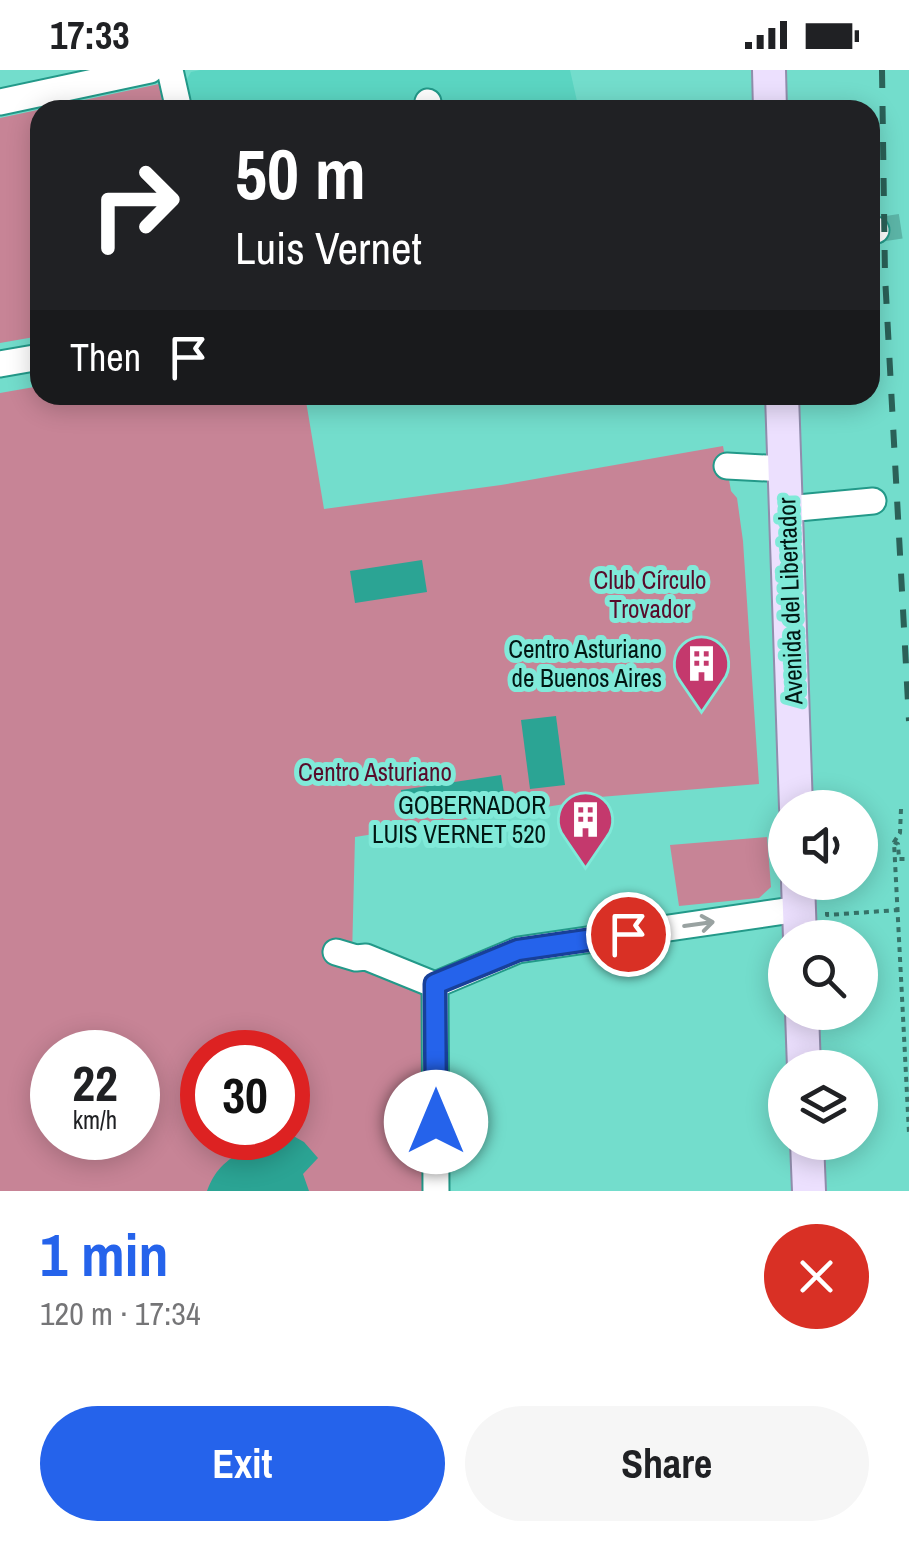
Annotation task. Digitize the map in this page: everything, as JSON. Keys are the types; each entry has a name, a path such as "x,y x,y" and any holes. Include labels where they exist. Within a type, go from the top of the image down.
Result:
{"main road":[{"path":"769,70 770,100"},
{"name":"Avenida del Libertador","path":"775,405 785,469 795,790"},
{"path":"807,1160 808,1191"}],"street":[{"path":"0,102 150,70"},
{"path":"170,70 176,100"},
{"path":"0,364 30,359"},
{"path":"726,466 785,469"},
{"path":"787,509 872,501"},
{"path":"336,952 366,957 435,984 518,950 806,907"},
{"path":"435,984 436,1191"}],"path":[{"path":"900,809 900,833 894,842 909,1133"},
{"path":"894,842 898,844 899,859 909,858"},
{"path":"806,907 827,915 898,910"}],"shaded area":[{"path":"570,70 577,100 192,100 183,86 191,72"},
{"path":"422,560 427,592 355,603 350,571"},
{"path":"556,716 565,785 530,789 521,720"},
{"path":"501,775 505,799 405,815 401,790"},
{"path":"310,1149 318,1158 303,1174 309,1191 207,1191 230,1160 310,1160"}],"green space":[{"path":"159,84 162,100 84,100"},
{"path":"30,112 30,338 0,343 0,118"},
{"path":"30,388 30,405 307,405 324,509 501,485 723,446 743,541 759,784 575,799 571,803 355,837 352,956 435,985 437,1191 0,1191 0,393"},
{"path":"767,837 768,890 759,898 679,906 670,845"}],"tunnel":[{"path":"880,229 909,225"}],"railway":[{"path":"882,70 885,276 909,721"}],"place":[{"name":"Centro Asturiano de Buenos Aires","path":"701,712"},
{"name":"GOBERNADOR LUIS VERNET 520","path":"585,868"}],"route":[{"path":"436,1122 435,984 518,950 628,934"}],"park label":[{"name":"Club Círculo Trovador","path":"650,594"},
{"name":"Centro Asturiano","path":"375,772"}]}
